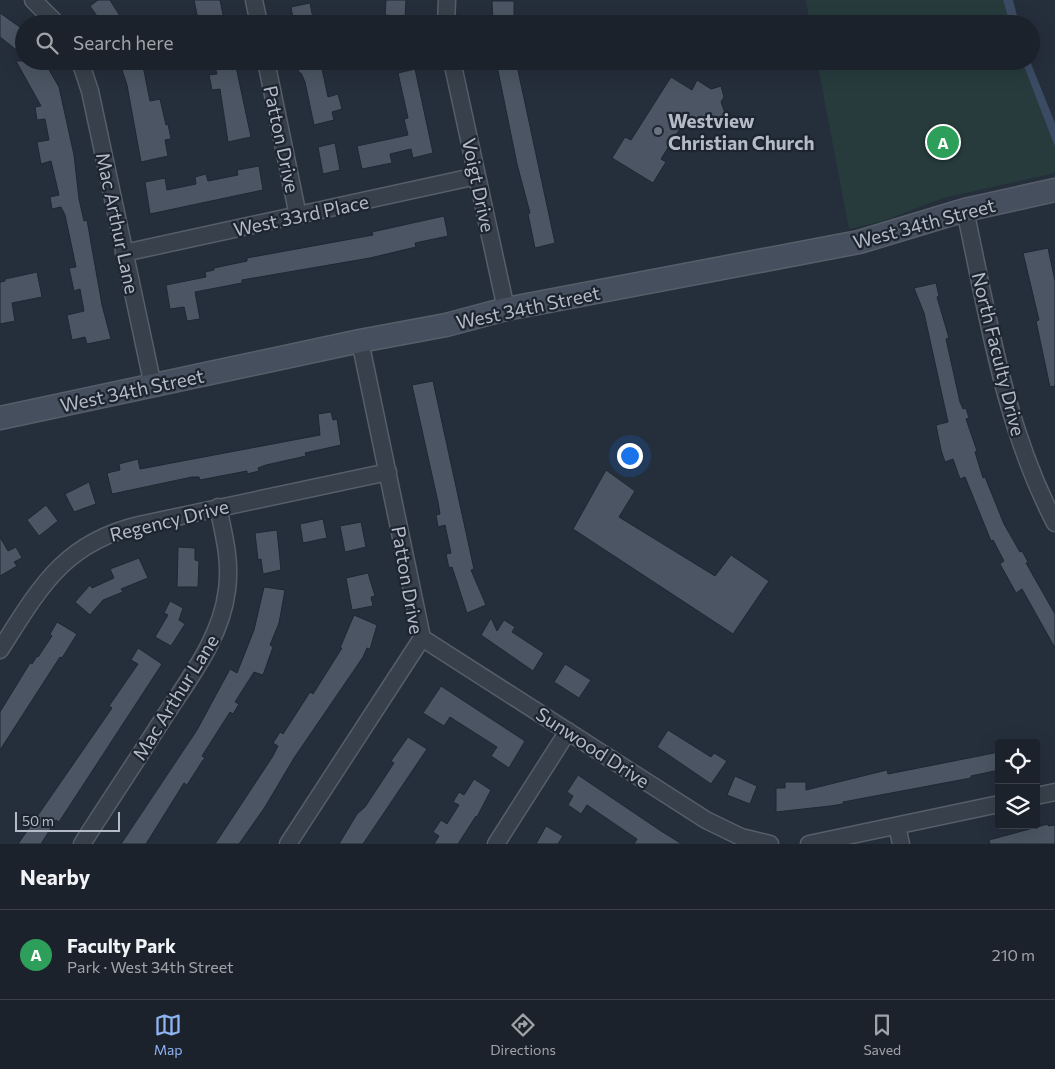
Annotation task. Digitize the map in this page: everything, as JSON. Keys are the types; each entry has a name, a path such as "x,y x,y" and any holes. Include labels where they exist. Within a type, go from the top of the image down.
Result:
{"street":[{"path":"33,0 48,15"},
{"path":"254,0 257,15"},
{"path":"446,15 447,0"},
{"name":"Mac Arthur Lane","path":"83,70 90,91 153,386"},
{"name":"Patton Drive","path":"268,70 298,216"},
{"name":"Voigt Drive","path":"454,70 506,309"},
{"name":"West 33rd Place","path":"124,253 478,176"},
{"name":"West 34th Street","path":"0,418 360,341 446,325 506,309 859,242 965,210 1049,192"},
{"name":"North Faculty Drive","path":"965,210 1007,401 1028,464 1055,523"},
{"name":"Patton Drive","path":"288,844 422,638 360,341"},
{"name":"Regency Drive","path":"0,650 6,626 54,572 72,555 93,541 132,527 388,472"},
{"name":"Mac Arthur Lane","path":"82,844 186,683 217,629 225,603 229,570 218,507"},
{"name":"Sunwood Drive","path":"422,638 706,820 741,837 770,844"},
{"path":"496,844 568,731"},
{"path":"1040,795 1055,792"},
{"path":"809,844 995,805"},
{"path":"898,826 901,844"}],"green space":[{"path":"806,0 1003,0 1007,15 808,15"},
{"path":"819,70 1025,70 1055,147 1055,173 943,198 883,221 849,229"}],"water":[{"path":"1003,0 1013,0 1017,15 1007,15"},
{"path":"1025,70 1034,70 1055,123 1055,147"}],"building":[{"path":"98,0 110,0 119,15 96,15 90,6"},
{"path":"194,0 220,0 223,15 197,15"},
{"path":"386,0 406,0 405,15 385,15"},
{"path":"492,1 514,1 514,15 493,15"},
{"path":"310,3 312,15 292,15 291,7"},
{"path":"0,13 15,24 15,49 0,37"},
{"path":"21,70 49,70 59,87 74,155 79,199 84,221 87,220 102,305 111,339 87,344 85,337 72,340 67,315 84,311 80,289 74,291 69,268 76,267 65,215 61,207 52,209 50,197 59,195 51,161 41,164 37,142 49,140 45,119 37,120 35,107 41,106"},
{"path":"122,70 144,70 150,101 160,99 166,125 168,124 171,139 165,140 168,156 141,162 127,85"},
{"path":"216,70 237,70 251,137 228,142 220,89 212,90 209,75 217,74"},
{"path":"298,70 322,70 328,97 338,94 342,109 332,112 334,120 314,125 305,82 301,73 299,73"},
{"path":"415,70 433,153 413,158 411,149 390,154 392,163 362,169 357,146 408,135 404,119 408,118 398,73"},
{"path":"498,70 518,70 555,243 535,248 528,214 530,213 517,164"},
{"name":"Westview Christian Church","path":"671,77 692,90 697,80 711,89 721,86 724,97 721,102 725,113 722,118 709,120 706,124 681,127 661,159 666,162 653,183 612,158 625,137 631,140"},
{"path":"335,143 340,170 323,174 318,147"},
{"path":"259,166 263,190 150,214 145,182 165,178 167,190 196,184 195,177 206,174 208,181 238,175 237,170"},
{"path":"444,216 448,236 415,243 416,247 370,258 242,280 242,283 195,292 200,319 187,321 184,307 170,309 166,285 206,277 205,272 214,270 214,268 247,261 247,258 373,235 372,232"},
{"path":"1048,248 1055,281 1055,386 1050,387 1036,321 1039,320 1023,253"},
{"path":"37,272 42,297 12,303 15,321 0,324 0,282 5,281 5,279"},
{"path":"936,283 939,296 937,297 949,338 946,339 960,402 963,409 966,408 969,418 966,419 977,451 975,452 983,478 985,477 1004,524 1020,552 1022,551 1028,562 1026,563 1055,614 1055,648 1022,589 1016,593 1000,564 1004,561 993,540 991,541 965,477 960,479 953,459 945,462 941,450 936,425 948,422 924,313 914,288"},
{"path":"433,381 474,569 471,570 486,605 467,613 452,567 449,568 446,554 451,553 445,525 438,527 436,515 440,514 438,502 412,385"},
{"path":"331,412 333,420 337,419 341,445 305,453 306,456 266,465 258,468 259,471 247,474 247,471 200,480 199,477 192,477 112,494 107,473 120,470 119,464 138,459 140,469 320,435 318,414"},
{"path":"606,470 635,491 619,517 715,576 731,555 769,581 733,634 573,529"},
{"path":"89,482 96,504 74,512 65,494"},
{"path":"46,505 58,521 39,536 27,520"},
{"path":"323,519 327,538 303,543 300,524"},
{"path":"361,522 366,547 345,552 340,526"},
{"path":"277,530 281,570 263,574 261,559 258,560 255,533"},
{"path":"0,537 8,551 16,547 22,558 14,562 17,566 0,576"},
{"path":"178,547 195,548 195,560 199,561 198,587 177,587"},
{"path":"139,558 148,578 121,589 123,592 103,600 90,615 75,602 90,585 92,588 114,578 110,569"},
{"path":"368,573 375,596 371,597 373,606 352,610 346,578"},
{"path":"264,587 285,590 279,623 270,645 273,647 263,675 254,672 235,702 239,704 233,714 230,712 202,756 205,758 187,785 184,783 146,844 121,844 197,730 230,669 237,673 254,630"},
{"path":"170,601 183,608 179,620 185,624 171,646 155,637 168,615 164,613"},
{"path":"354,615 377,625 370,649 367,648 363,657 294,758 265,807 239,844 215,844 273,756 278,746 273,743 280,732 283,734 310,692 313,694 342,648 340,648"},
{"path":"491,618 497,631 504,620 515,627 512,632 544,653 533,671 481,635"},
{"path":"57,622 77,634 0,750 0,712 30,663 32,664 38,657 52,636 50,634"},
{"path":"138,648 162,664 59,822 56,820 41,844 18,844 112,708 109,706 138,664 131,660"},
{"path":"565,664 591,680 579,698 554,682"},
{"path":"441,686 525,741 509,768 491,756 497,747 450,717 444,726 423,713"},
{"path":"668,730 711,757 714,753 727,761 711,784 657,747"},
{"path":"408,737 427,749 363,844 339,844 357,814 365,807 394,763 391,761"},
{"path":"995,753 995,771 971,776 971,778 843,802 843,804 776,812 776,788 785,788 785,782 806,782 806,790 887,770 888,774"},
{"path":"578,775 682,844 634,844 637,839 587,805 581,814 568,805 573,796 567,792"},
{"path":"735,776 757,786 750,804 727,795"},
{"path":"474,779 491,790 477,817 458,844 434,844 439,836 433,832 441,820 447,824 459,805 453,802 459,792 464,795"},
{"path":"1048,824 1048,826 1055,825 1055,844 990,844 989,840 1030,829 1040,829 1040,826"},
{"path":"546,826 563,836 558,844 536,844"}],"place":[{"name":"Westview Christian Church","path":"658,131"},
{"name":"Faculty Park","path":"943,142"}]}
